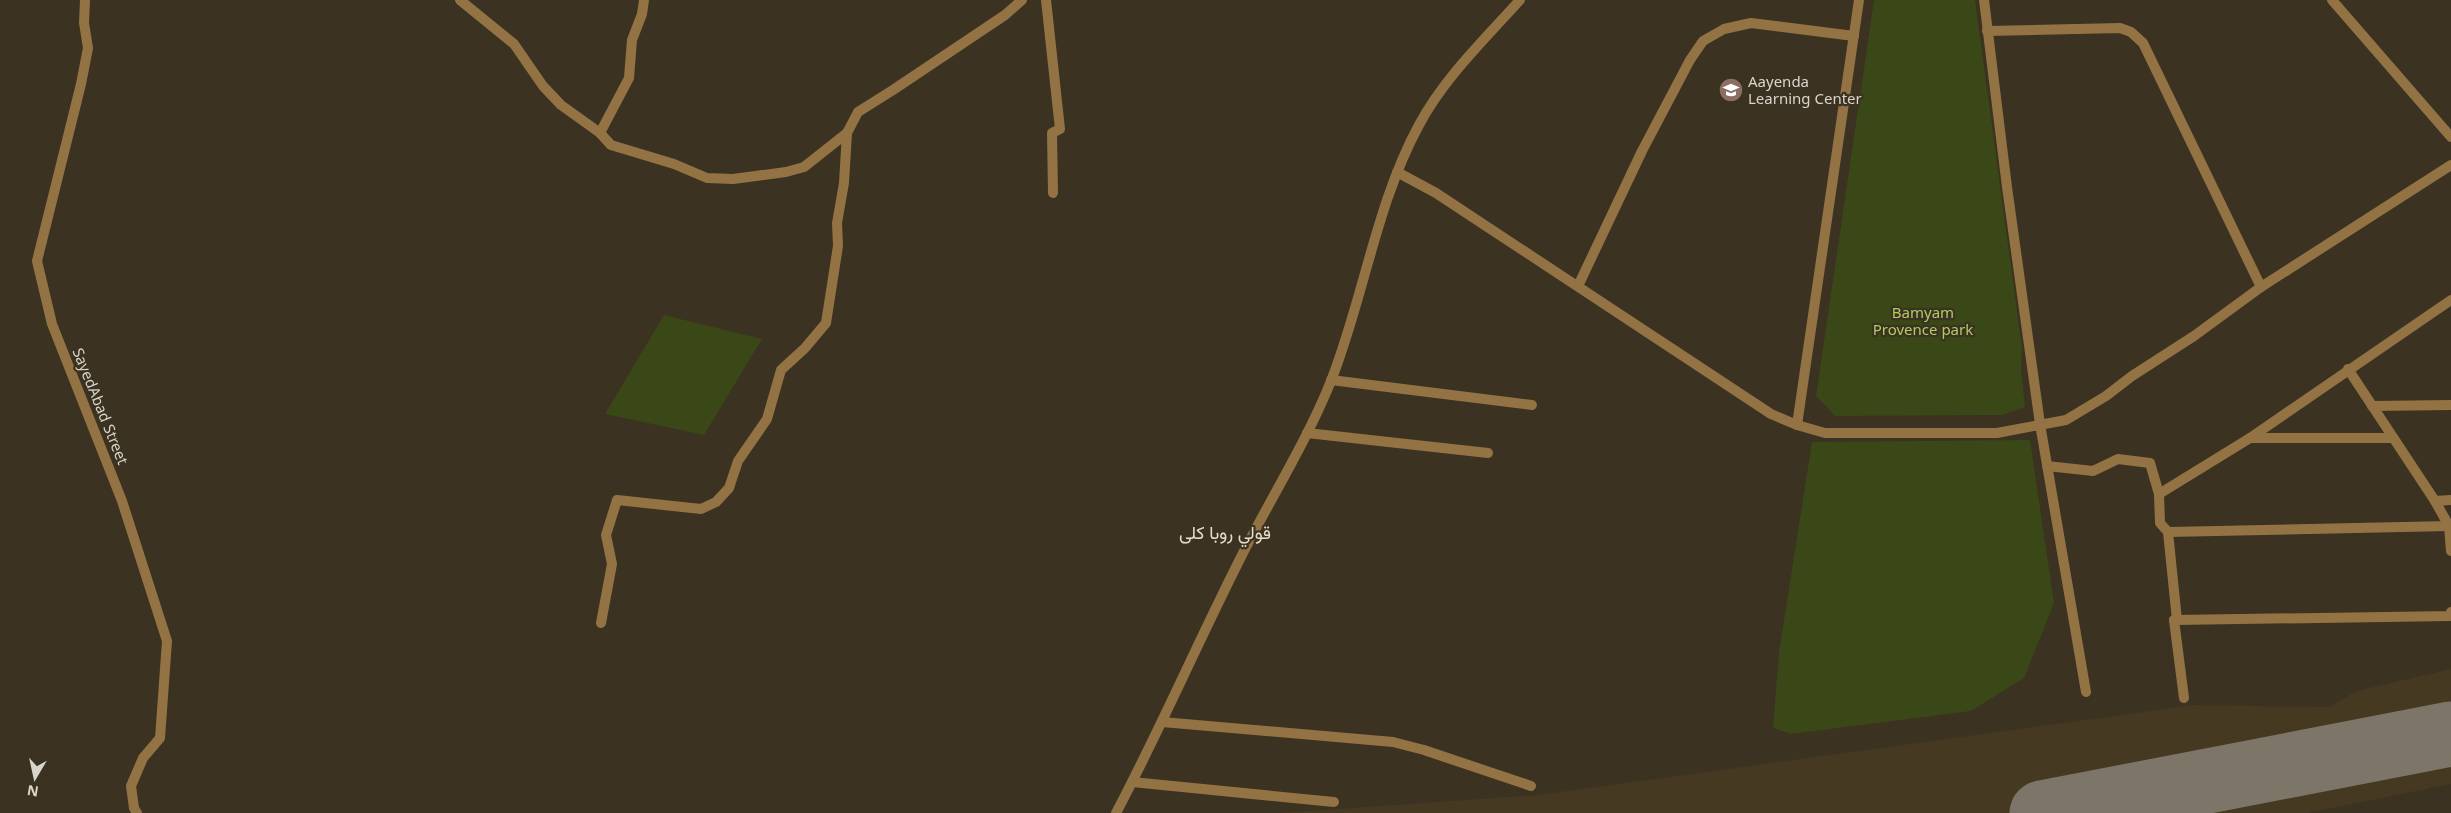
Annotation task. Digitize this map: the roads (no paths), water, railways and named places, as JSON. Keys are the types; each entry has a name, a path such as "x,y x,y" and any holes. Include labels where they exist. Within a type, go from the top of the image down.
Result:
{"street":[{"name":"SayedAbad Street","path":"85,0 84,23 88,48 81,84 37,261 52,324 122,501 167,641 160,738 143,758 131,786 134,808 137,813"},
{"path":"460,0 514,44 543,86 561,105 600,133 611,145 674,164 707,178 732,179 804,168 847,133 858,112 1005,15 1022,0"},
{"path":"600,133 629,78 632,40 642,14 644,0"},
{"path":"1046,0 1060,129 1052,133 1053,193"},
{"path":"1116,813 1239,561 1307,433 1331,380 1397,172 1418,125 1433,100 1520,0"},
{"path":"1797,425 1859,0"},
{"path":"1984,0 2040,424 2086,692"},
{"path":"2332,0 2451,138"},
{"path":"1578,286 1642,151 1690,60 1703,41 1724,29 1751,23 1854,36"},
{"path":"1987,31 2120,28 2131,32 2143,43 2261,287"},
{"path":"602,623 612,564 606,535 617,500 702,509 716,502 729,488 738,462 767,419 782,370 805,348 826,323 838,246 837,222 844,184 847,133"},
{"path":"1397,172 1436,193 1771,414 1797,425 1825,433 1987,433 2066,420 2106,396 2261,287 2451,165"},
{"path":"2159,494 2250,438 2451,300"},
{"path":"2348,369 2435,500 2449,526 2451,551"},
{"path":"1331,380 1532,405"},
{"path":"2372,406 2451,405"},
{"path":"1307,433 1488,453"},
{"path":"2250,438 2393,438"},
{"path":"2047,466 2093,471 2118,459 2150,463 2159,494 2160,523 2168,532 2177,620 2174,620 2184,698"},
{"path":"2435,500 2451,500"},
{"path":"2168,532 2449,526"},
{"path":"2174,620 2451,616 2451,612"},
{"path":"1162,722 1393,742 1424,750 1531,786"},
{"path":"1132,782 1334,802"}],"place":[{"name":"Aayenda Learning Center","path":"1731,90"}],"district":[{"name":"قولي روبا کلی","path":"1225,532"}],"park label":[{"name":"Bamyam Provence park","path":"1923,320"}]}
